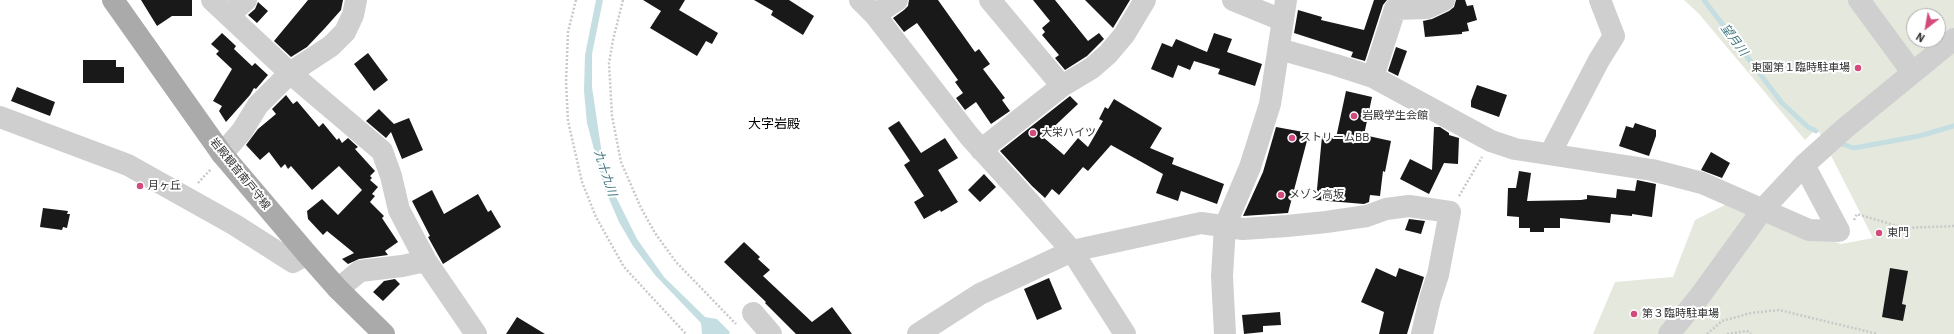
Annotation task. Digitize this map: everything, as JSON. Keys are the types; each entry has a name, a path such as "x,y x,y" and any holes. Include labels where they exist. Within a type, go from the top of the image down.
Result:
{"main road":[{"name":"岩殿観音南戸守線","path":"113,0 222,154 307,254 338,288 384,334"}],"street":[{"path":"212,0 290,73 382,151 391,176 399,210 426,261 476,334"},
{"path":"229,15 246,0"},
{"path":"222,154 242,131 258,105 290,73 331,46 346,32 353,15 356,0"},
{"path":"860,0 875,15 981,150 1072,251 1125,334"},
{"path":"875,15 897,0"},
{"path":"991,0 1062,86"},
{"path":"981,150 1062,86 1092,68 1108,54 1124,35 1145,0"},
{"path":"1225,334 1222,276 1225,226 1250,167 1270,104 1284,10 1233,0"},
{"path":"1373,78 1395,9 1427,8 1444,0"},
{"path":"1550,154 1599,60 1614,36 1600,0"},
{"path":"1859,0 1912,72"},
{"path":"1669,334 1700,296 1762,209 1804,165 1912,72 1952,44"},
{"path":"1279,49 1336,65 1373,78 1491,141 1515,149 1652,170 1702,182 1809,230 1840,231"},
{"path":"0,117 128,165 186,197 293,262 307,254"},
{"path":"1804,165 1840,231"},
{"path":"918,334 980,294 1072,251 1201,223 1243,229 1326,222 1367,216 1386,209 1409,206 1450,212 1438,275 1430,299 1422,334"},
{"path":"338,288 360,271 402,266 426,261"},
{"path":"747,321 771,334"}],"path":[{"path":"576,0 568,32 566,82 568,121 582,182 596,217 624,267 686,334"},
{"path":"623,0 613,40 610,63 612,116 621,162 641,208 655,233 676,262 747,321"},
{"path":"1450,212 1491,141"},
{"path":"186,197 222,154"},
{"path":"1840,231 1850,231 1857,214 1904,228 1954,226"},
{"path":"1707,334 1722,321 1751,313 1779,310 1878,334"},
{"path":"1727,334 1747,331 1751,334"}],"shaded area":[{"path":"1684,0 1954,0 1954,334 1593,334 1615,282 1673,277 1695,220 1731,202 1790,227 1841,244 1873,238 1817,128 1805,140 1699,14"}],"water":[{"name":"九十九川","path":"596,0 603,0 592,54 592,87 603,161 611,187 637,239 664,277 705,317 717,319 730,332 729,334 702,334 701,323 655,275 633,246 619,222 604,187 587,123 584,91 585,55"}],"building":[{"path":"141,0 192,0 192,16 172,16 157,26"},
{"path":"308,0 343,0 341,10 325,28 307,47 291,57 274,41"},
{"path":"643,0 685,0 679,10 718,33 712,44 706,41 697,56 650,28 661,11"},
{"path":"754,0 789,0 814,16 803,35 771,15 773,11"},
{"path":"909,0 938,0 975,52 979,49 990,64 983,69 1005,98 1002,100 1010,111 991,124 976,102 965,110 956,98 963,93 955,82 958,80 917,23 904,32 893,18 908,6"},
{"path":"1033,0 1055,0 1088,41 1099,33 1104,39 1087,56 1065,70 1055,58 1059,55 1042,35 1045,32 1042,28 1050,21"},
{"path":"1085,0 1130,0 1113,28"},
{"path":"1374,0 1387,0 1383,5 1365,61 1351,57 1353,52 1294,33 1298,10 1322,17 1321,20 1364,30"},
{"path":"1456,0 1465,0 1467,6 1473,5 1477,20 1467,23 1469,31 1462,32 1462,34 1425,37 1423,21 1432,19 1449,11 1454,7"},
{"path":"258,2 268,11 257,23 248,15 255,9"},
{"path":"222,33 236,46 234,49 252,66 255,63 268,75 256,89 254,88 250,95 226,122 219,111 222,106 213,101 232,69 216,54 219,51 211,44"},
{"path":"1214,33 1232,39 1227,52 1262,64 1255,86 1218,74 1220,69 1194,61 1190,70 1178,65 1173,78 1151,69 1162,43 1172,47 1176,39 1207,52"},
{"path":"1396,47 1407,51 1398,76 1388,71"},
{"path":"368,53 388,80 374,91 354,64"},
{"path":"83,60 116,60 116,67 124,67 124,83 83,83"},
{"path":"1477,85 1507,95 1499,117 1471,107 1471,101"},
{"path":"17,87 55,102 50,116 11,101"},
{"path":"1346,91 1372,97 1364,135 1391,141 1385,172 1383,171 1380,196 1370,195 1369,202 1364,204 1316,200 1322,136 1336,138"},
{"path":"286,95 293,104 297,101 319,127 323,123 337,140 339,138 342,143 348,138 358,147 355,149 375,171 370,176 372,178 370,180 378,187 372,194 375,196 370,202 384,216 382,218 398,242 385,251 388,255 359,259 348,264 342,259 354,253 327,231 323,235 308,219 307,211 322,199 338,215 362,190 339,166 312,190 291,166 288,169 285,164 281,168 269,152 260,160 246,145 258,129 276,114 272,109"},
{"path":"1070,96 1078,104 1043,137 1064,155 1078,138 1088,147 1103,121 1099,119 1105,107 1108,109 1114,99 1162,128 1150,148 1174,158 1172,164 1224,184 1217,204 1181,191 1178,201 1156,193 1163,174 1111,145 1088,171 1083,167 1059,195 1052,189 1045,198 1000,151"},
{"path":"379,109 394,124 409,118 423,150 402,159 391,132 386,138 366,121"},
{"path":"899,121 921,153 945,138 958,158 938,170 958,202 941,212 940,210 924,219 914,202 924,196 904,165 910,161 888,128"},
{"path":"1635,123 1656,130 1656,136 1649,156 1619,146 1626,126 1633,128"},
{"path":"1276,127 1309,133 1288,213 1243,216 1263,172"},
{"path":"1434,127 1440,127 1449,133 1449,135 1459,138 1458,164 1444,163 1429,194 1400,179 1410,159 1432,170"},
{"path":"1711,152 1730,163 1722,178 1701,170"},
{"path":"1519,171 1531,173 1527,201 1581,200 1587,199 1587,195 1616,198 1617,189 1635,191 1637,180 1656,184 1652,217 1632,214 1632,216 1611,214 1610,223 1560,218 1560,228 1544,228 1544,232 1530,232 1530,228 1519,228 1519,217 1507,216 1508,188 1516,188"},
{"path":"984,174 996,187 980,202 968,190"},
{"path":"432,190 444,214 478,194 488,212 491,210 501,227 443,264 428,237 430,236 412,201"},
{"path":"43,208 68,211 67,214 70,214 67,228 63,227 62,230 40,227"},
{"path":"1409,219 1425,221 1421,234 1405,230"},
{"path":"744,242 760,257 758,259 770,270 763,276 812,322 832,307 852,334 796,334 765,303 766,302 724,262"},
{"path":"1376,268 1396,277 1399,268 1424,277 1407,334 1379,334 1384,312 1361,302"},
{"path":"1890,268 1908,271 1902,304 1906,305 1903,321 1882,317"},
{"path":"1049,278 1062,309 1037,320 1024,289"},
{"path":"395,279 400,284 383,301 373,292 384,281"},
{"path":"1280,312 1281,325 1263,326 1263,332 1244,334 1242,315"},
{"path":"517,317 545,334 506,334"}],"waterway":[{"name":"望月川","path":"1704,0 1782,103 1808,127 1816,131"},
{"name":"望月川","path":"1839,143 1854,148 1919,136 1954,126"}],"place":[{"name":"東園第１臨時駐車場","path":"1858,68"},
{"name":"岩殿学生会館","path":"1354,116"},
{"name":"大栄ハイツ","path":"1033,133"},
{"name":"ストリームBB","path":"1292,138"},
{"name":"月ヶ丘","path":"140,186"},
{"name":"メゾン高坂","path":"1281,195"},
{"name":"東門","path":"1879,233"},
{"name":"第３臨時駐車場","path":"1634,314"}],"district":[{"name":"大字岩殿","path":"774,124"}]}
